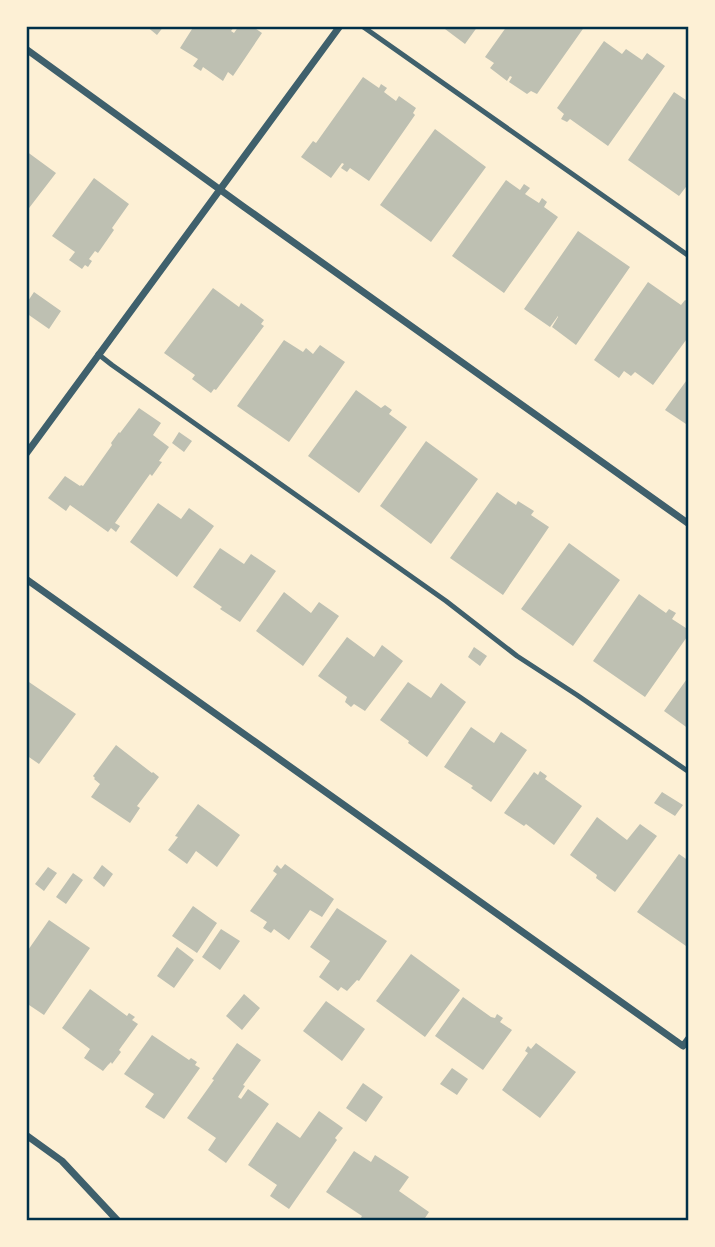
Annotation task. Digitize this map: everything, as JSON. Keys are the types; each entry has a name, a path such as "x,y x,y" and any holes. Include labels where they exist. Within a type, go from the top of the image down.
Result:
{"street":[{"path":"26,454 340,26"},
{"path":"26,49 689,524"},
{"path":"26,579 683,1046 689,1038"},
{"path":"26,1135 62,1161 118,1221"}],"lane":[{"path":"362,26 689,256"},
{"path":"98,354 446,601 517,656 689,772"}],"building":[{"path":"146,26 164,26 157,35"},
{"path":"194,26 235,26 231,31 234,33 239,26 252,26 262,33 233,76 228,72 223,81 203,67 201,71 193,66 198,59 180,48"},
{"path":"441,26 478,26 465,44"},
{"path":"507,26 585,26 537,94 531,91 527,94 509,82 512,77 507,81 490,68 494,63 485,57"},
{"path":"604,41 622,54 626,49 642,60 647,53 665,66 608,146 570,119 567,122 561,119 564,114 557,108"},
{"path":"363,77 379,88 381,84 387,88 384,92 396,101 399,96 416,108 413,113 415,115 369,181 350,168 347,172 341,168 344,164 342,163 331,178 301,157 313,141 316,143"},
{"path":"674,92 689,102 689,183 679,196 628,160"},
{"path":"435,129 486,167 431,242 380,205"},
{"path":"26,151 56,173 26,212"},
{"path":"94,178 129,204 98,253 95,251 89,259 92,261 88,267 85,265 82,269 69,260 75,252 52,236"},
{"path":"506,180 520,190 524,184 530,188 525,194 539,203 542,198 547,202 544,207 558,217 504,293 452,256"},
{"path":"578,231 630,267 576,345 552,327 558,316 550,327 524,309"},
{"path":"648,282 681,305 685,300 689,302 689,336 653,385 635,372 631,376 624,371 619,378 594,360"},
{"path":"213,288 239,307 241,303 264,320 261,324 264,326 211,393 192,379 195,375 164,353"},
{"path":"34,292 61,311 49,329 26,313 26,304"},
{"path":"284,340 303,352 306,348 313,354 320,345 345,362 289,442 237,406"},
{"path":"689,377 689,426 665,410"},
{"path":"356,390 381,408 385,405 392,410 389,414 407,427 359,493 308,456"},
{"path":"139,408 161,423 153,435 169,447 159,461 162,462 152,476 150,474 115,523 120,526 116,532 111,528 108,532 70,505 66,511 48,498 65,476 83,486 111,443"},
{"path":"179,432 192,441 184,452 172,443"},
{"path":"426,441 478,479 431,544 380,506"},
{"path":"497,492 516,505 518,501 534,511 531,515 549,527 503,595 450,558"},
{"path":"158,503 181,519 189,508 214,526 177,577 130,542"},
{"path":"569,543 620,580 573,646 521,609"},
{"path":"220,548 244,564 251,554 276,571 240,622 193,587"},
{"path":"284,592 311,613 319,602 339,616 303,666 256,631"},
{"path":"639,594 666,613 669,609 676,613 672,619 689,630 689,634 645,697 593,661"},
{"path":"347,637 374,657 382,645 403,661 365,711 354,704 351,707 345,702 347,697 318,676"},
{"path":"474,647 487,656 480,666 468,657"},
{"path":"689,676 689,729 664,711"},
{"path":"26,680 76,714 39,764 26,755"},
{"path":"408,682 431,698 441,683 466,702 427,757 380,720"},
{"path":"471,727 494,743 501,732 527,750 491,802 444,767"},
{"path":"116,745 159,777 137,806 140,808 130,823 91,797 100,784 93,776"},
{"path":"540,771 547,776 545,779 582,806 554,845 526,824 524,826 504,813 534,772 538,775"},
{"path":"662,792 683,805 675,816 654,803"},
{"path":"198,804 240,835 217,867 196,851 187,864 168,850"},
{"path":"597,817 627,840 640,824 657,836 615,892 570,855"},
{"path":"679,854 689,861 689,942 686,946 637,912"},
{"path":"285,864 334,899 322,917 310,910 289,940 274,929 271,933 263,928 267,922 250,911 277,874 273,871 277,865 281,869"},
{"path":"102,865 113,874 104,887 93,878"},
{"path":"48,867 57,873 44,891 35,884"},
{"path":"73,873 83,880 66,904 56,897"},
{"path":"193,906 217,923 197,953 172,936"},
{"path":"337,908 387,941 359,981 347,991 341,987 338,991 319,977 330,961 310,947"},
{"path":"49,920 90,948 44,1015 26,1003 26,953"},
{"path":"221,929 240,941 220,970 202,957"},
{"path":"177,947 194,960 174,988 157,976"},
{"path":"411,954 460,990 425,1037 376,1001"},
{"path":"90,989 127,1016 129,1013 135,1017 132,1020 138,1024 119,1050 121,1052 103,1071 84,1058 90,1049 62,1028"},
{"path":"244,994 260,1008 242,1030 226,1016"},
{"path":"463,997 491,1017 495,1018 497,1014 503,1018 500,1022 512,1030 483,1070 435,1036"},
{"path":"326,1001 365,1029 342,1061 303,1031"},
{"path":"152,1035 189,1060 191,1058 197,1062 195,1065 200,1068 164,1119 145,1107 154,1094 124,1074"},
{"path":"237,1043 261,1060 238,1097 241,1099 248,1089 269,1104 226,1163 208,1150 216,1138 187,1118"},
{"path":"536,1043 576,1072 540,1118 502,1090 528,1053 525,1051 528,1046 531,1049"},
{"path":"452,1068 468,1079 457,1095 440,1084"},
{"path":"363,1083 383,1097 366,1122 346,1108"},
{"path":"319,1111 343,1128 289,1209 270,1196 277,1185 248,1165 277,1122 300,1138"},
{"path":"354,1151 371,1162 375,1155 409,1177 399,1191 429,1212 423,1221 359,1221 362,1216 326,1192"}]}
